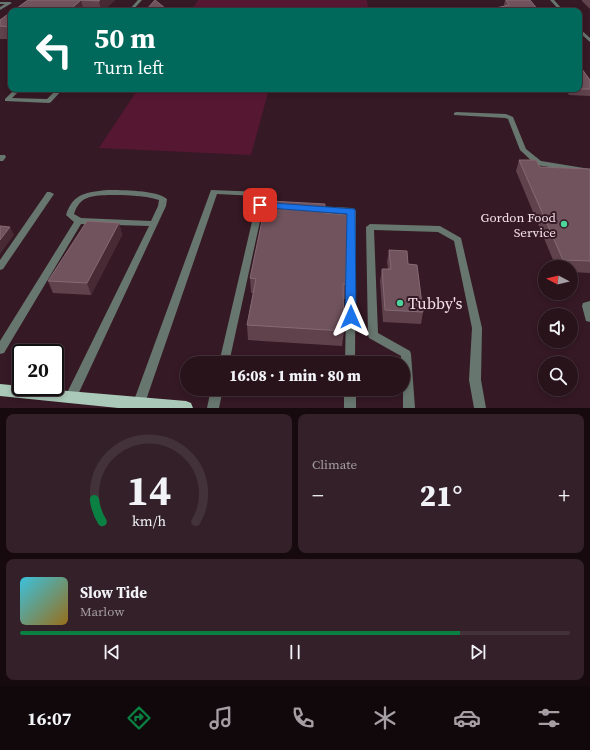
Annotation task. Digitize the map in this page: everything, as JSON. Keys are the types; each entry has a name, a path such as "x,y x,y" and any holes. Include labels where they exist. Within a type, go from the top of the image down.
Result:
{"main road":[{"path":"0,390 186,408"}],"street":[{"path":"133,8 140,0"},
{"path":"552,0 559,8"},
{"path":"0,3 10,3 0,10"},
{"path":"582,32 590,40"},
{"path":"15,92 7,100 49,101 57,92"},
{"path":"456,114 506,116 511,118 523,150 539,163 590,171"},
{"path":"71,397 154,224 162,206 163,199 142,194 98,192 80,198 73,206 70,215 79,221 154,224"},
{"path":"140,403 214,192 262,194 264,205 226,356"},
{"path":"0,267 50,194"},
{"path":"306,208 352,211 350,356"},
{"path":"0,350 79,221"},
{"path":"409,408 406,354 373,335 370,227 440,229 458,240 477,328 475,380 480,408"},
{"path":"590,305 587,306 590,318"},
{"path":"213,408 216,396"},
{"path":"350,396 350,408"}],"shaded area":[{"path":"198,0 367,0 368,8 193,8"},
{"path":"136,92 268,92 251,155 99,148"}],"building":[{"path":"28,0 81,0 72,8 17,8"},
{"path":"155,0 165,8 148,8"},
{"path":"506,0 530,0 537,8 496,8 509,5"},
{"path":"8,14 8,27 0,26 0,20"},
{"path":"582,69 590,80 590,89 582,89"},
{"name":"Gordon Food Service","path":"519,160 536,160 540,167 590,169 590,261 563,260"},
{"path":"270,201 325,204 324,213 347,215 346,284 343,284 344,331 247,325 256,279 250,278 264,211 269,211"},
{"path":"87,221 119,223 87,283 48,281"},
{"path":"0,226 10,227 0,240"},
{"path":"389,250 407,251 408,264 417,265 423,312 385,310 382,269 391,269"}],"place":[{"name":"Gordon Food Service","path":"564,224"},
{"name":"Tubby's","path":"400,303"}],"route":[{"path":"260,205 352,211 351,317"}]}
